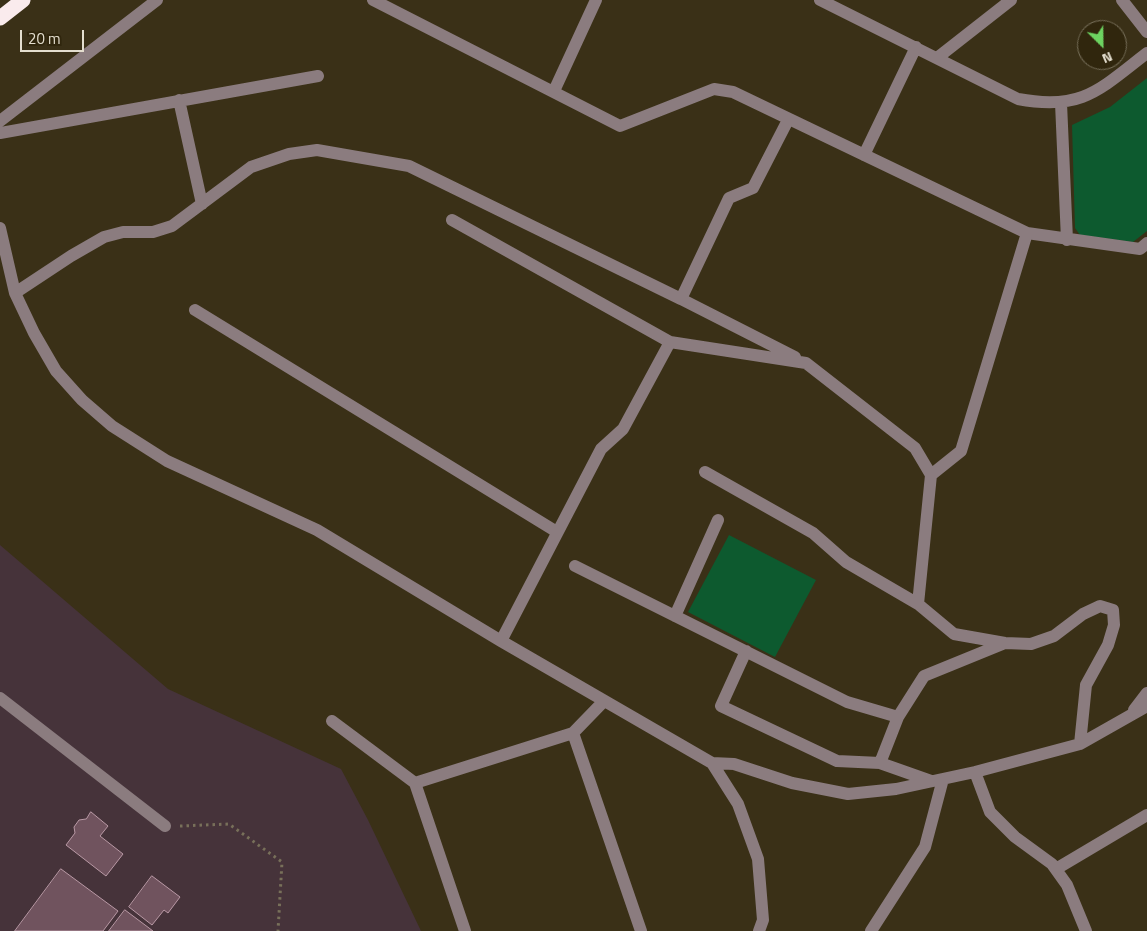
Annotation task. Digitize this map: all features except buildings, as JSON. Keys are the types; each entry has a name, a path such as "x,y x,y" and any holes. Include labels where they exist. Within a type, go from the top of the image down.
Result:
{"highway":[{"path":"0,18 23,0"}],"street":[{"path":"0,121 157,0"},
{"path":"373,0 620,126 714,89 733,92 1027,233 1140,249 1147,243"},
{"path":"554,91 596,0"},
{"path":"820,0 1018,99 1052,104 1084,97 1100,89 1147,53"},
{"path":"937,58 1011,0"},
{"path":"1122,0 1147,32"},
{"path":"864,155 916,47"},
{"path":"0,134 318,76"},
{"path":"179,100 202,204"},
{"path":"1061,103 1067,240"},
{"path":"680,299 729,198 753,188 788,120"},
{"path":"15,294 71,256 104,238 123,232 153,232 172,226 251,167 288,154 317,150 408,166 806,363 915,448 931,475 918,604"},
{"path":"452,220 670,342 806,363"},
{"path":"0,228 15,294 56,371 82,400 112,426 167,461 317,530 500,641 712,763 734,764 792,783 848,794 896,789 975,772 1080,744 1147,706"},
{"path":"931,475 962,451 1027,233"},
{"path":"195,310 557,532"},
{"path":"500,641 601,449 623,429 670,342"},
{"path":"705,472 813,532 846,562 918,604 954,634 1005,643 1031,644 1054,636 1083,614 1100,606 1113,610 1114,625 1108,645 1086,685 1080,744"},
{"path":"675,616 718,520"},
{"path":"575,566 848,702 898,717"},
{"path":"880,763 898,717 924,676 1005,643"},
{"path":"746,651 721,706 837,761 880,763 937,780"},
{"path":"1129,716 1147,693"},
{"path":"0,698 165,826"},
{"path":"415,783 574,734 604,701"},
{"path":"332,721 415,783 465,931"},
{"path":"574,734 641,931"},
{"path":"712,763 738,804 758,859 763,920 759,931"},
{"path":"975,772 990,812 1015,837 1056,869 1067,885 1086,931"},
{"path":"871,931 925,847 937,780"},
{"path":"1056,869 1147,815"}],"path":[{"path":"165,826 229,824 282,862 278,931"}],"shaded area":[{"path":"0,545 168,689 341,769 368,820 421,931 0,931"}],"green space":[{"path":"1147,78 1147,231 1133,242 1080,235 1075,228 1072,125 1110,107"},
{"path":"729,535 816,580 775,657 688,612"}]}
